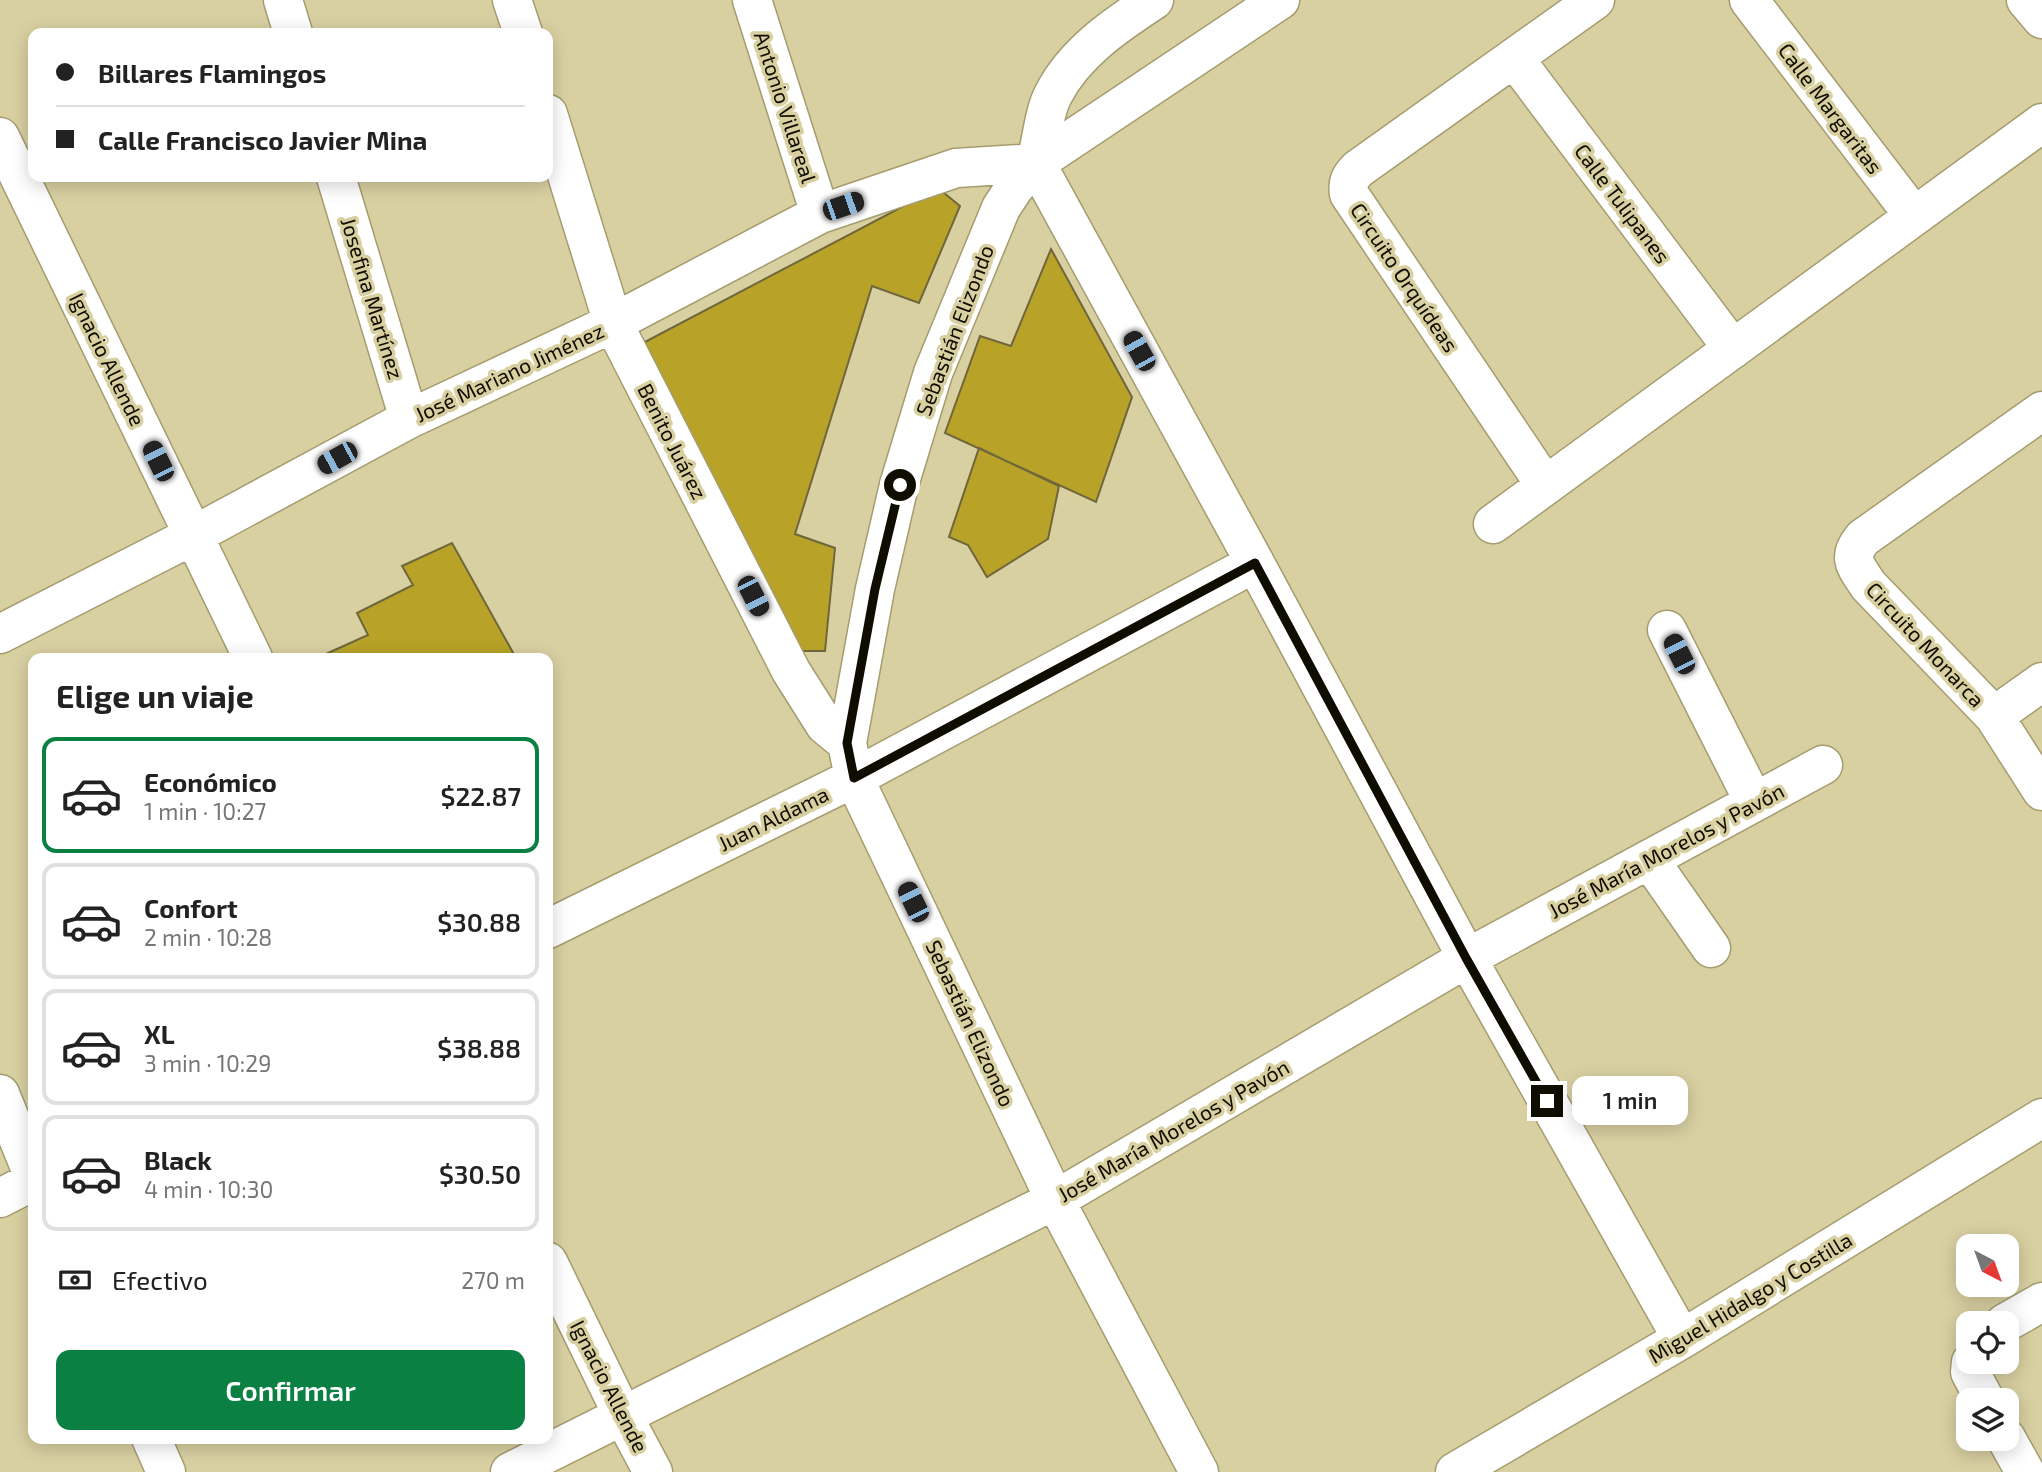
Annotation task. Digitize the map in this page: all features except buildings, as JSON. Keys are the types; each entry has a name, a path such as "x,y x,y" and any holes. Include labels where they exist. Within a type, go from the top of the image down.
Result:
{"street":[{"path":"283,0 291,28"},
{"path":"512,0 521,28"},
{"name":"Antonio Villareal","path":"752,0 820,214"},
{"path":"1154,0 1124,20 1078,59 1052,96 1036,163 1255,563 1466,958 1682,1339"},
{"name":"Sebastián Elizondo","path":"1199,1472 1055,1200 850,760 884,550 900,485 933,373 1002,208 1014,188 1036,163 1280,0"},
{"name":"Circuito Orquídeas","path":"1545,485 1349,194 1348,187 1349,179 1358,169 1595,0"},
{"name":"Calle Margaritas","path":"1749,0 1914,216"},
{"path":"2026,0 2042,19"},
{"name":"Calle Tulipanes","path":"1514,58 1733,349"},
{"path":"1493,524 2042,123"},
{"name":"Benito Juárez","path":"553,130 613,323 791,671 850,760"},
{"name":"Ignacio Allende","path":"0,136 251,653"},
{"name":"José Mariano Jiménez","path":"0,634 194,536 409,419 613,323 820,214 956,168 1036,163"},
{"name":"Josefina Martínez","path":"338,182 409,419"},
{"name":"Circuito Monarca","path":"2042,411 1863,538 1854,548 1853,561 1868,585 1994,716 2042,791"},
{"name":"Juan Aldama","path":"553,926 850,760 1255,563"},
{"path":"1667,630 1754,802"},
{"path":"1994,716 2042,682"},
{"name":"José María Morelos y Pavón","path":"510,1472 1055,1200 1466,958 1823,765"},
{"path":"1649,859 1711,948"},
{"path":"0,1094 28,1165"},
{"name":"Miguel Hidalgo y Costilla","path":"1455,1472 1682,1339 2042,1118"},
{"path":"0,1198 28,1181"},
{"name":"Ignacio Allende","path":"553,1272 653,1472"},
{"path":"2019,1315 2042,1301"},
{"path":"154,1444 166,1472"},
{"path":"2013,1451 2025,1472"}],"route":[{"path":"900,485 875,589 847,743 854,778 1255,563 1466,958 1547,1101"}]}
